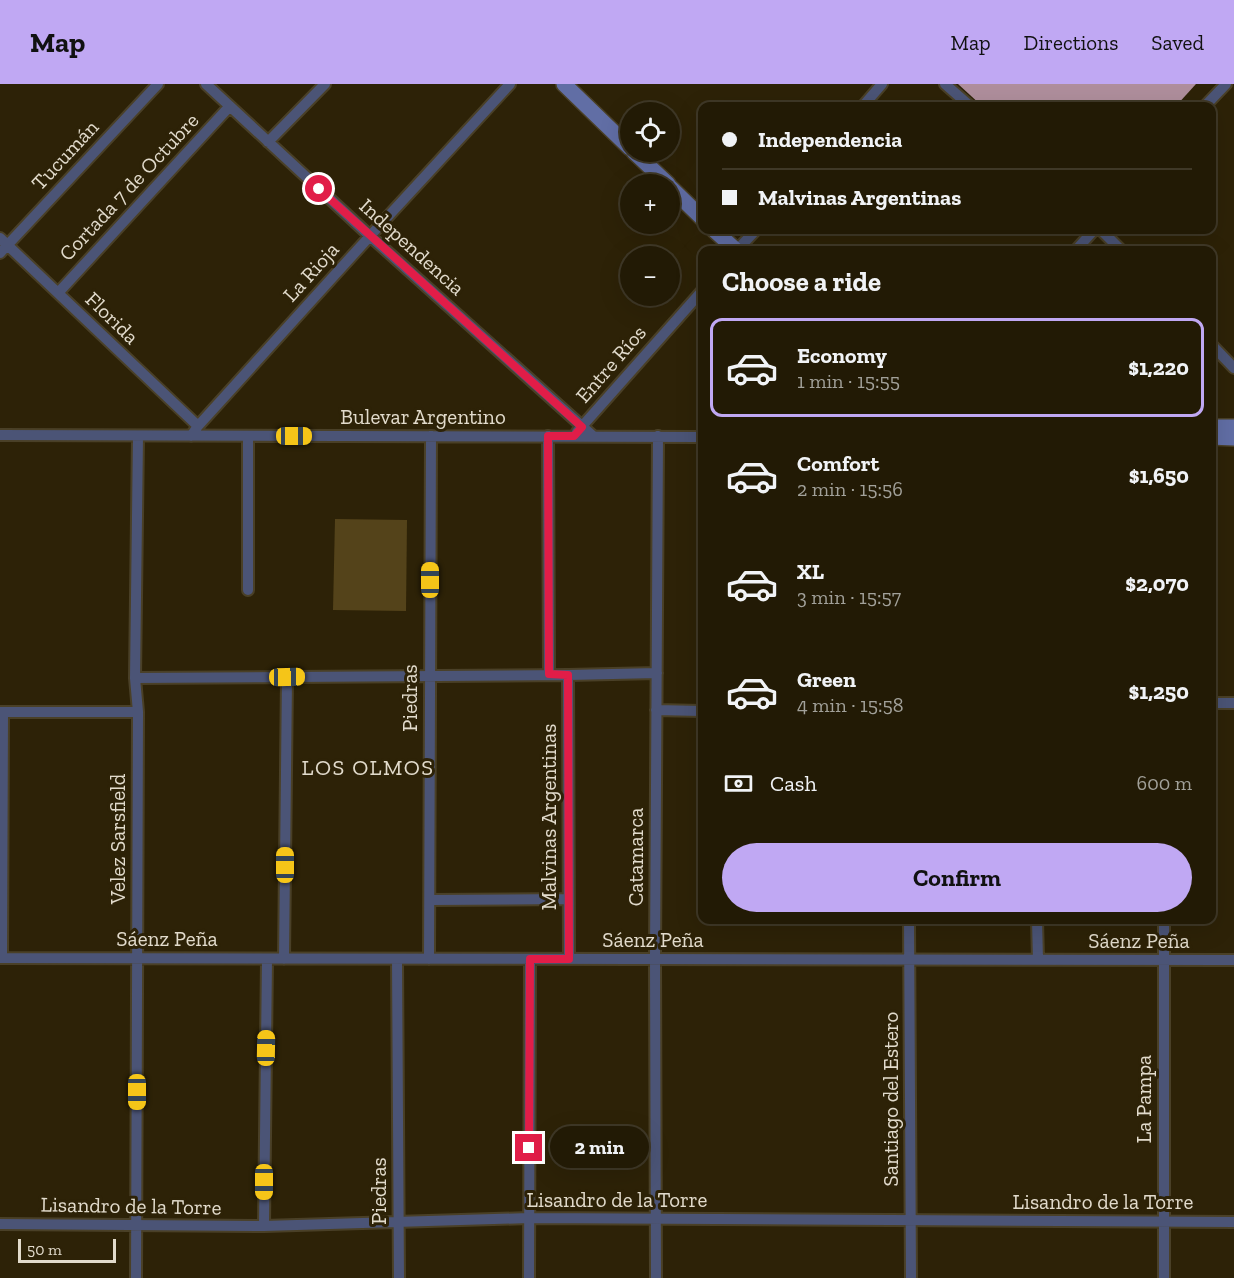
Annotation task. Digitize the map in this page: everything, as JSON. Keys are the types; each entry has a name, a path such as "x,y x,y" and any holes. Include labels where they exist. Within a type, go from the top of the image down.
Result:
{"main road":[{"path":"564,84 620,138"},
{"path":"644,162 657,174"},
{"path":"680,197 698,214"},
{"path":"719,234 732,246"},
{"path":"1216,427 1234,427"},
{"path":"1216,437 1234,438"}],"street":[{"name":"Tucumán","path":"2,246 158,84"},
{"name":"Independencia","path":"206,84 370,236 593,436"},
{"path":"268,142 325,84"},
{"name":"La Rioja","path":"191,436 510,84"},
{"path":"866,102 882,84"},
{"path":"945,84 965,102"},
{"path":"1209,102 1226,84"},
{"name":"Cortada 7 de Octubre","path":"58,293 229,107"},
{"path":"741,246 752,234"},
{"path":"1080,246 1090,234"},
{"path":"1105,234 1117,246"},
{"name":"Florida","path":"2,246 58,293 198,426"},
{"name":"Entre Ríos","path":"574,436 698,296"},
{"path":"1216,349 1234,368"},
{"name":"Bulevar Argentino","path":"0,435 698,436"},
{"name":"Velez Sarsfield","path":"136,1278 138,712 135,678 138,436"},
{"path":"248,436 248,590"},
{"name":"Piedras","path":"429,959 431,436"},
{"path":"548,436 549,674"},
{"name":"Catamarca","path":"656,1278 658,436"},
{"path":"135,678 657,673"},
{"name":"Malvinas Argentinas","path":"568,675 569,959"},
{"path":"284,959 287,677"},
{"path":"1216,703 1234,703"},
{"path":"656,710 698,711"},
{"path":"1,958 1,712 138,712"},
{"path":"430,900 568,899"},
{"name":"Santiago del Estero","path":"909,924 911,1278"},
{"path":"1037,924 1038,960"},
{"name":"La Pampa","path":"1164,924 1164,1278"},
{"name":"Sáenz Peña","path":"1,958 1234,960"},
{"path":"264,1227 267,959"},
{"name":"Piedras","path":"397,959 399,1278"},
{"path":"529,1278 530,959"},
{"name":"Lisandro de la Torre","path":"0,1224 264,1227 529,1218 1234,1222"}],"shaded area":[{"path":"335,519 407,520 406,611 333,610"}],"building":[{"path":"958,84 1196,84 1180,102 978,102"}],"district":[{"name":"LOS OLMOS","path":"368,767"}],"route":[{"path":"319,189 582,427 574,436 548,436 549,674 568,675 569,959 530,959 529,1148"}]}
